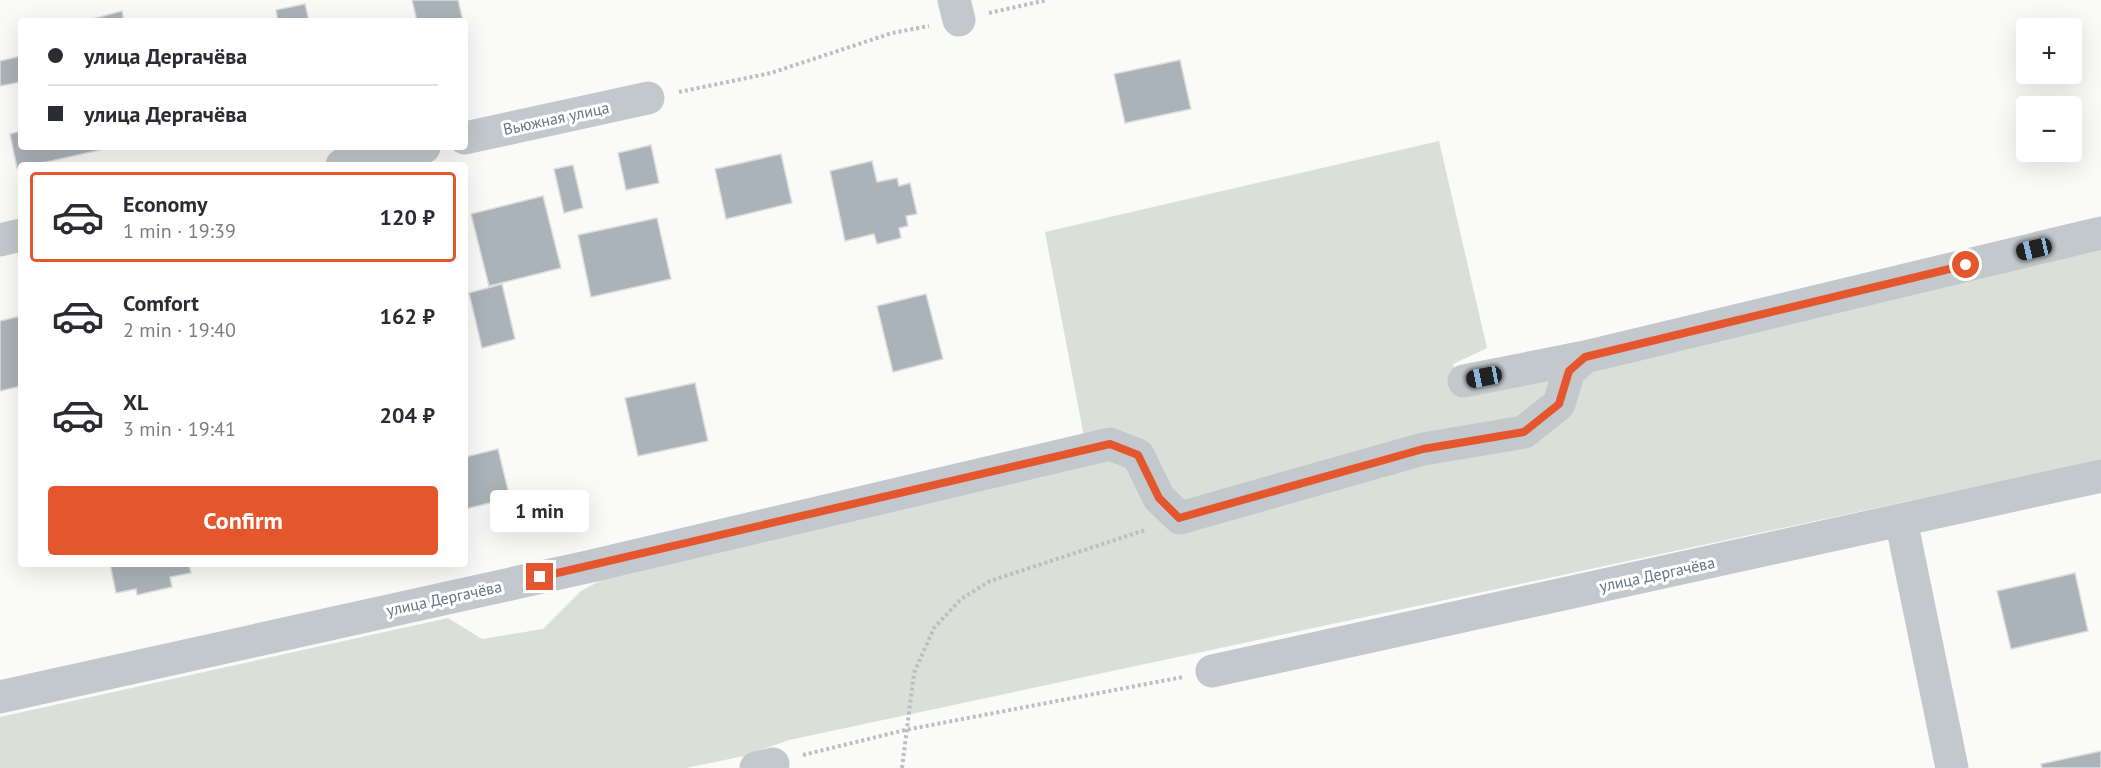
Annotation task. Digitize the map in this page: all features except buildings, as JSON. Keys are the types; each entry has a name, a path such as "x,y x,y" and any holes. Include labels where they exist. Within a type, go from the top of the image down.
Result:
{"street":[{"name":"Вьюжная улица","path":"468,137 648,98"},
{"path":"356,162 410,150"},
{"path":"1464,381 1585,357 2101,233"},
{"path":"0,240 18,236"},
{"path":"1179,518 1423,449 1524,432 1559,404 1569,371 1585,357"},
{"name":"улица Дергачёва","path":"0,696 598,564 1110,444 1138,455 1159,498 1179,518"},
{"name":"улица Дергачёва","path":"1212,671 2101,476"},
{"path":"1901,520 1952,768"}],"path":[{"path":"648,98 771,73 957,10 1047,0"},
{"path":"902,768 905,730 915,673 934,628 961,599 990,581 1179,518"},
{"path":"765,766 905,730 1212,671"}],"shaded area":[{"path":"1439,141 1487,348 1453,364 1463,398 2101,245 2101,460 789,740 744,756 686,768 0,768 0,717 448,618 482,639 543,629 581,591 627,566 1089,463 1045,232"}],"route":[{"path":"540,577 1110,444 1138,455 1159,498 1179,518 1423,449 1524,432 1559,404 1569,371 1585,357 1966,265"}]}
